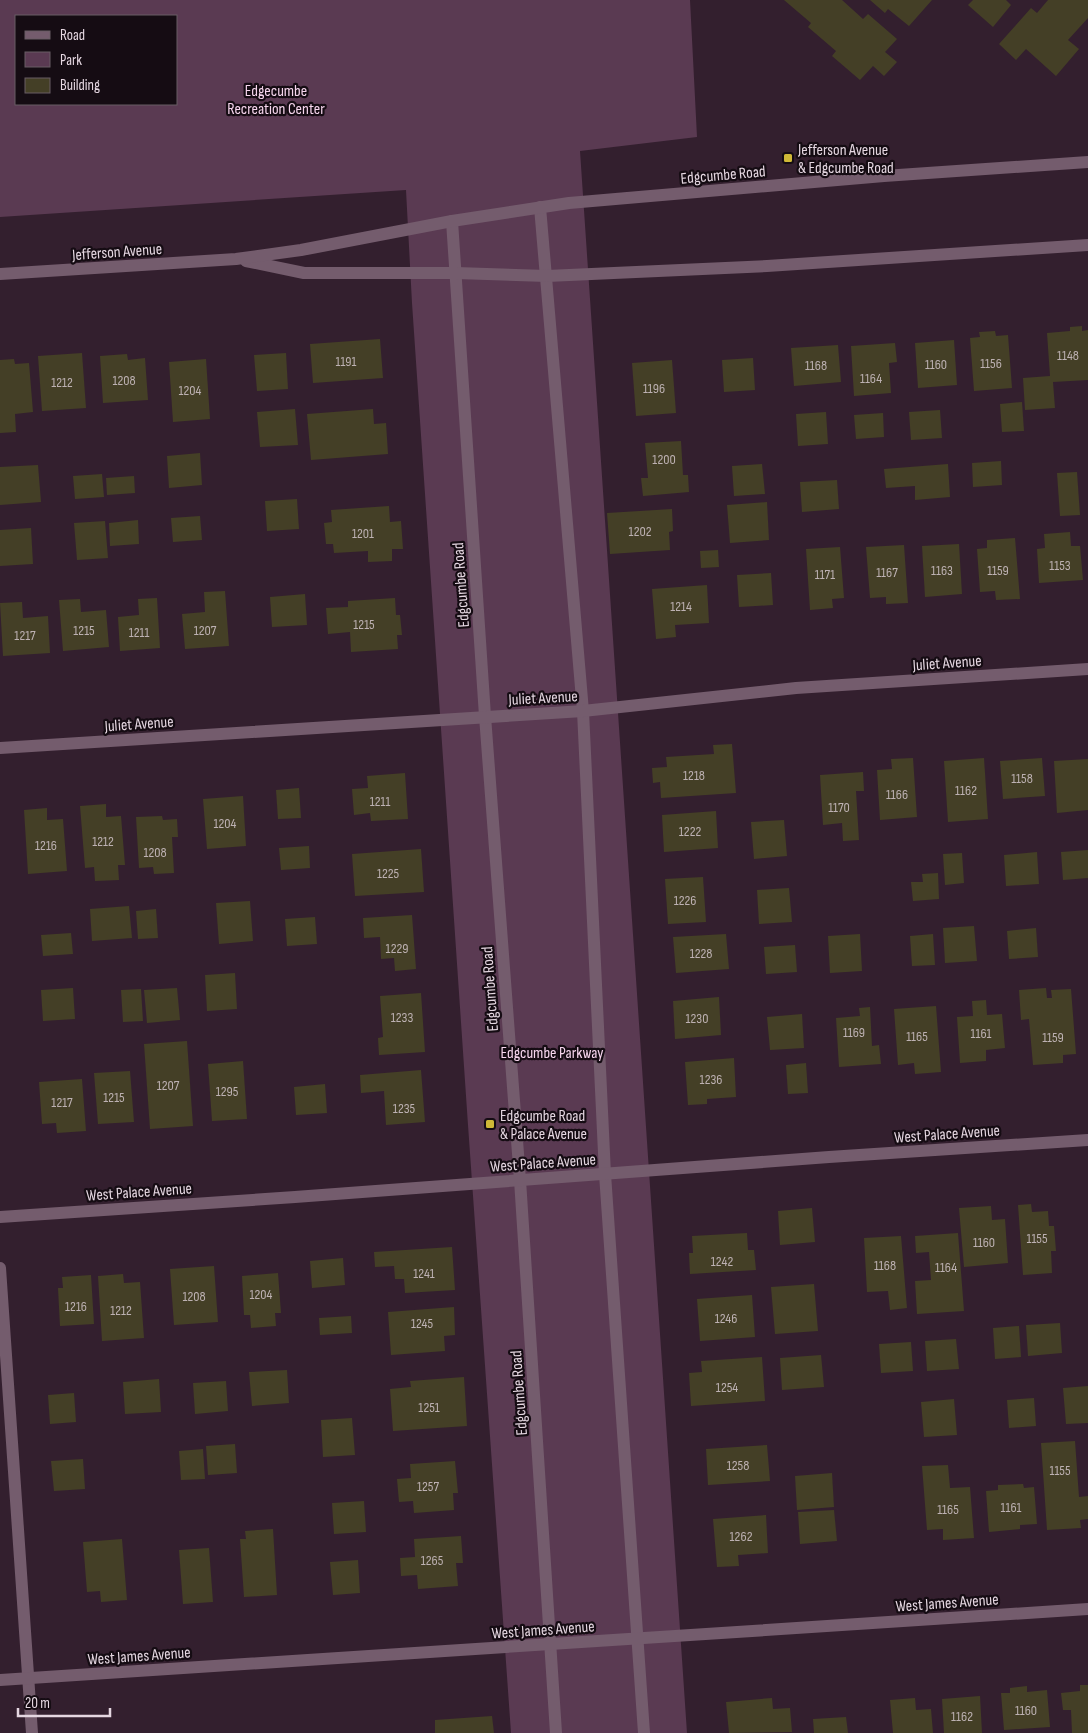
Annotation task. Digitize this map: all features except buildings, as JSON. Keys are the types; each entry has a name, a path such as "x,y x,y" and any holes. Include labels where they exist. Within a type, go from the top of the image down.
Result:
{"street":[{"name":"Edgcumbe Road","path":"556,1733 520,1180 485,716 452,221 540,207 884,176 1088,162"},
{"path":"540,207 583,710 605,1174 644,1733"},
{"name":"Jefferson Avenue","path":"0,274 236,259 301,250 452,221"},
{"path":"456,273 547,276 767,266 1088,245"},
{"name":"Jefferson Avenue","path":"236,259 304,273 456,273"},
{"name":"Juliet Avenue","path":"0,748 583,710 796,688 1088,669"},
{"name":"West Palace Avenue","path":"0,1217 1088,1140"},
{"path":"0,1268 32,1733"},
{"name":"West James Avenue","path":"0,1680 1088,1609"}],"green space":[{"name":"Edgcumbe Parkway","path":"0,0 690,0 697,137 580,151 687,1733 511,1733 412,303 406,190 0,217"}],"place":[{"name":"Jefferson Avenue & Edgcumbe Road","path":"788,158"},
{"name":"Edgcumbe Road & Palace Avenue","path":"490,1124"}],"park label":[{"name":"Edgecumbe Recreation Center","path":"276,99"}]}
